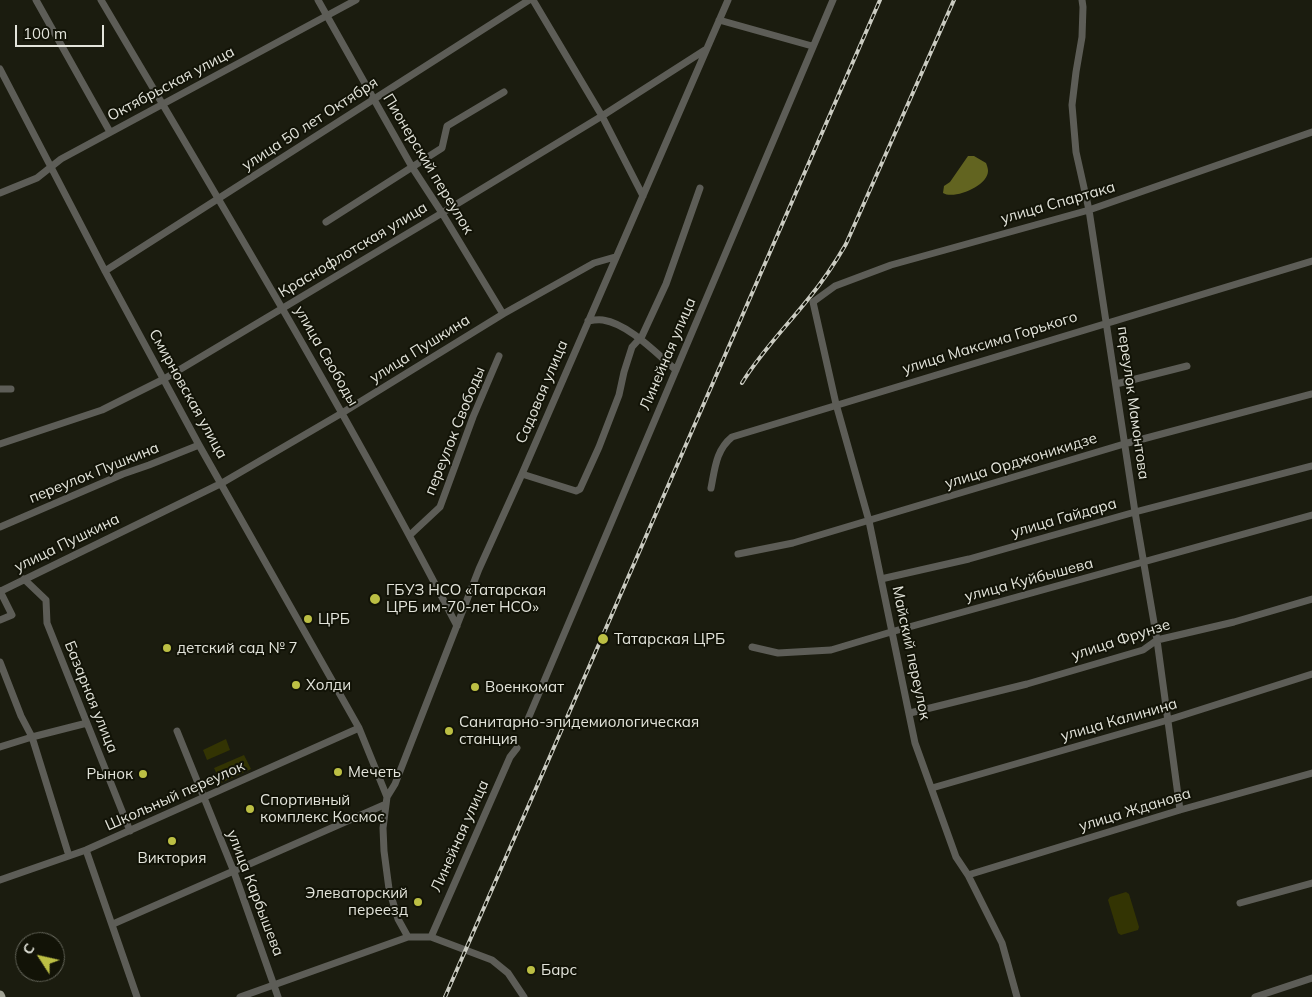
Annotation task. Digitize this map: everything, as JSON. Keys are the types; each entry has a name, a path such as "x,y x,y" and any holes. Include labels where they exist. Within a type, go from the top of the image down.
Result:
{"street":[{"path":"36,0 110,132"},
{"name":"улица Свободы","path":"101,0 283,309 410,535 458,626"},
{"name":"Пионерский переулок","path":"318,0 412,167 503,314"},
{"name":"Октябрьская улица","path":"0,193 37,178 61,159 356,0"},
{"path":"531,0 602,116 643,196"},
{"name":"улица 50 лет Октября","path":"105,272 531,0"},
{"name":"Садовая улица","path":"387,801 458,626 478,569 522,474 728,0"},
{"name":"Линейная улица","path":"528,719 833,0"},
{"name":"переулок Мамонтова","path":"1082,0 1082,37 1072,105 1076,152 1089,210 1134,512 1145,562 1158,640 1180,810"},
{"path":"719,20 812,46"},
{"name":"Краснофлотская улица","path":"0,444 102,410 164,379 602,116 706,50"},
{"name":"Смирновская улица","path":"0,69 105,272 358,728 387,801"},
{"path":"326,222 442,148 447,126 504,92"},
{"name":"улица Спартака","path":"813,302 835,286 891,265 1089,210 1312,132"},
{"path":"522,474 576,491 580,489 619,395 632,346 639,339 666,284 700,188"},
{"name":"улица Пушкина","path":"0,591 222,483 342,413 503,314 594,262 615,257"},
{"name":"улица Максима Горького","path":"710,488 717,455 724,443 732,437 1312,261"},
{"name":"Майский переулок","path":"813,302 836,404 869,521 915,743 956,858 968,875 1002,943 1017,997"},
{"path":"588,321 602,320 613,322 639,339 676,370"},
{"name":"переулок Свободы","path":"410,535 440,507 473,417 499,356"},
{"path":"1116,384 1187,366"},
{"path":"0,389 11,389"},
{"name":"улица Орджоникидзе","path":"738,554 793,543 1124,444 1312,394"},
{"name":"переулок Пушкина","path":"0,527 123,474 200,444"},
{"name":"улица Гайдара","path":"882,579 969,559 1134,512 1312,466"},
{"name":"улица Куйбышева","path":"752,647 778,653 831,650 1312,515"},
{"name":"Базарная улица","path":"24,579 46,600 45,613 47,624 130,831"},
{"path":"0,591 12,615 0,620"},
{"name":"улица Фрунзе","path":"910,713 1027,684 1143,650 1158,640 1234,622 1312,599"},
{"path":"0,662 20,716 32,737 69,856"},
{"name":"улица Калинина","path":"932,788 1168,720 1312,674"},
{"path":"0,747 87,723"},
{"name":"Школьный переулок","path":"0,880 86,850 204,799 358,728"},
{"name":"улица Карбышева","path":"177,731 234,872 278,997"},
{"name":"Линейная улица","path":"431,936 510,757 518,748"},
{"name":"улица Жданова","path":"968,875 1180,810 1312,773"},
{"path":"113,924 234,872 387,801"},
{"path":"387,801 383,828 389,889 398,919 408,937"},
{"path":"86,850 137,997"},
{"path":"1240,903 1312,883"},
{"path":"240,997 408,937 431,936 466,949 498,964 514,979 524,997"},
{"path":"1255,997 1312,978"}],"shaded area":[{"path":"968,156 974,156 986,163 988,168 987,177 977,186 962,193 948,195 943,193 944,186 950,182"},
{"path":"226,739 230,750 207,760 203,750"},
{"path":"244,755 251,769 221,783 214,768"},
{"path":"1126,892 1129,894 1139,927 1138,930 1121,935 1118,933 1108,900 1110,897"}],"railway":[{"path":"445,997 880,0"},
{"path":"742,383 765,350 819,285 846,244 954,0"}],"place":[{"name":"ГБУЗ НСО «Татарская ЦРБ им-70-лет НСО»","path":"375,599"},
{"name":"ЦРБ","path":"308,619"},
{"name":"Татарская ЦРБ","path":"603,639"},
{"name":"детский сад № 7","path":"167,648"},
{"name":"Холди","path":"296,685"},
{"name":"Военкомат","path":"475,687"},
{"name":"Санитарно-эпидемиологическая станция","path":"449,731"},
{"name":"Мечеть","path":"338,772"},
{"name":"Рынок","path":"143,774"},
{"name":"Спортивный комплекс Космос","path":"250,809"},
{"name":"Виктория","path":"172,841"},
{"name":"Элеваторский переезд","path":"418,902"},
{"name":"Барс","path":"531,970"}]}
